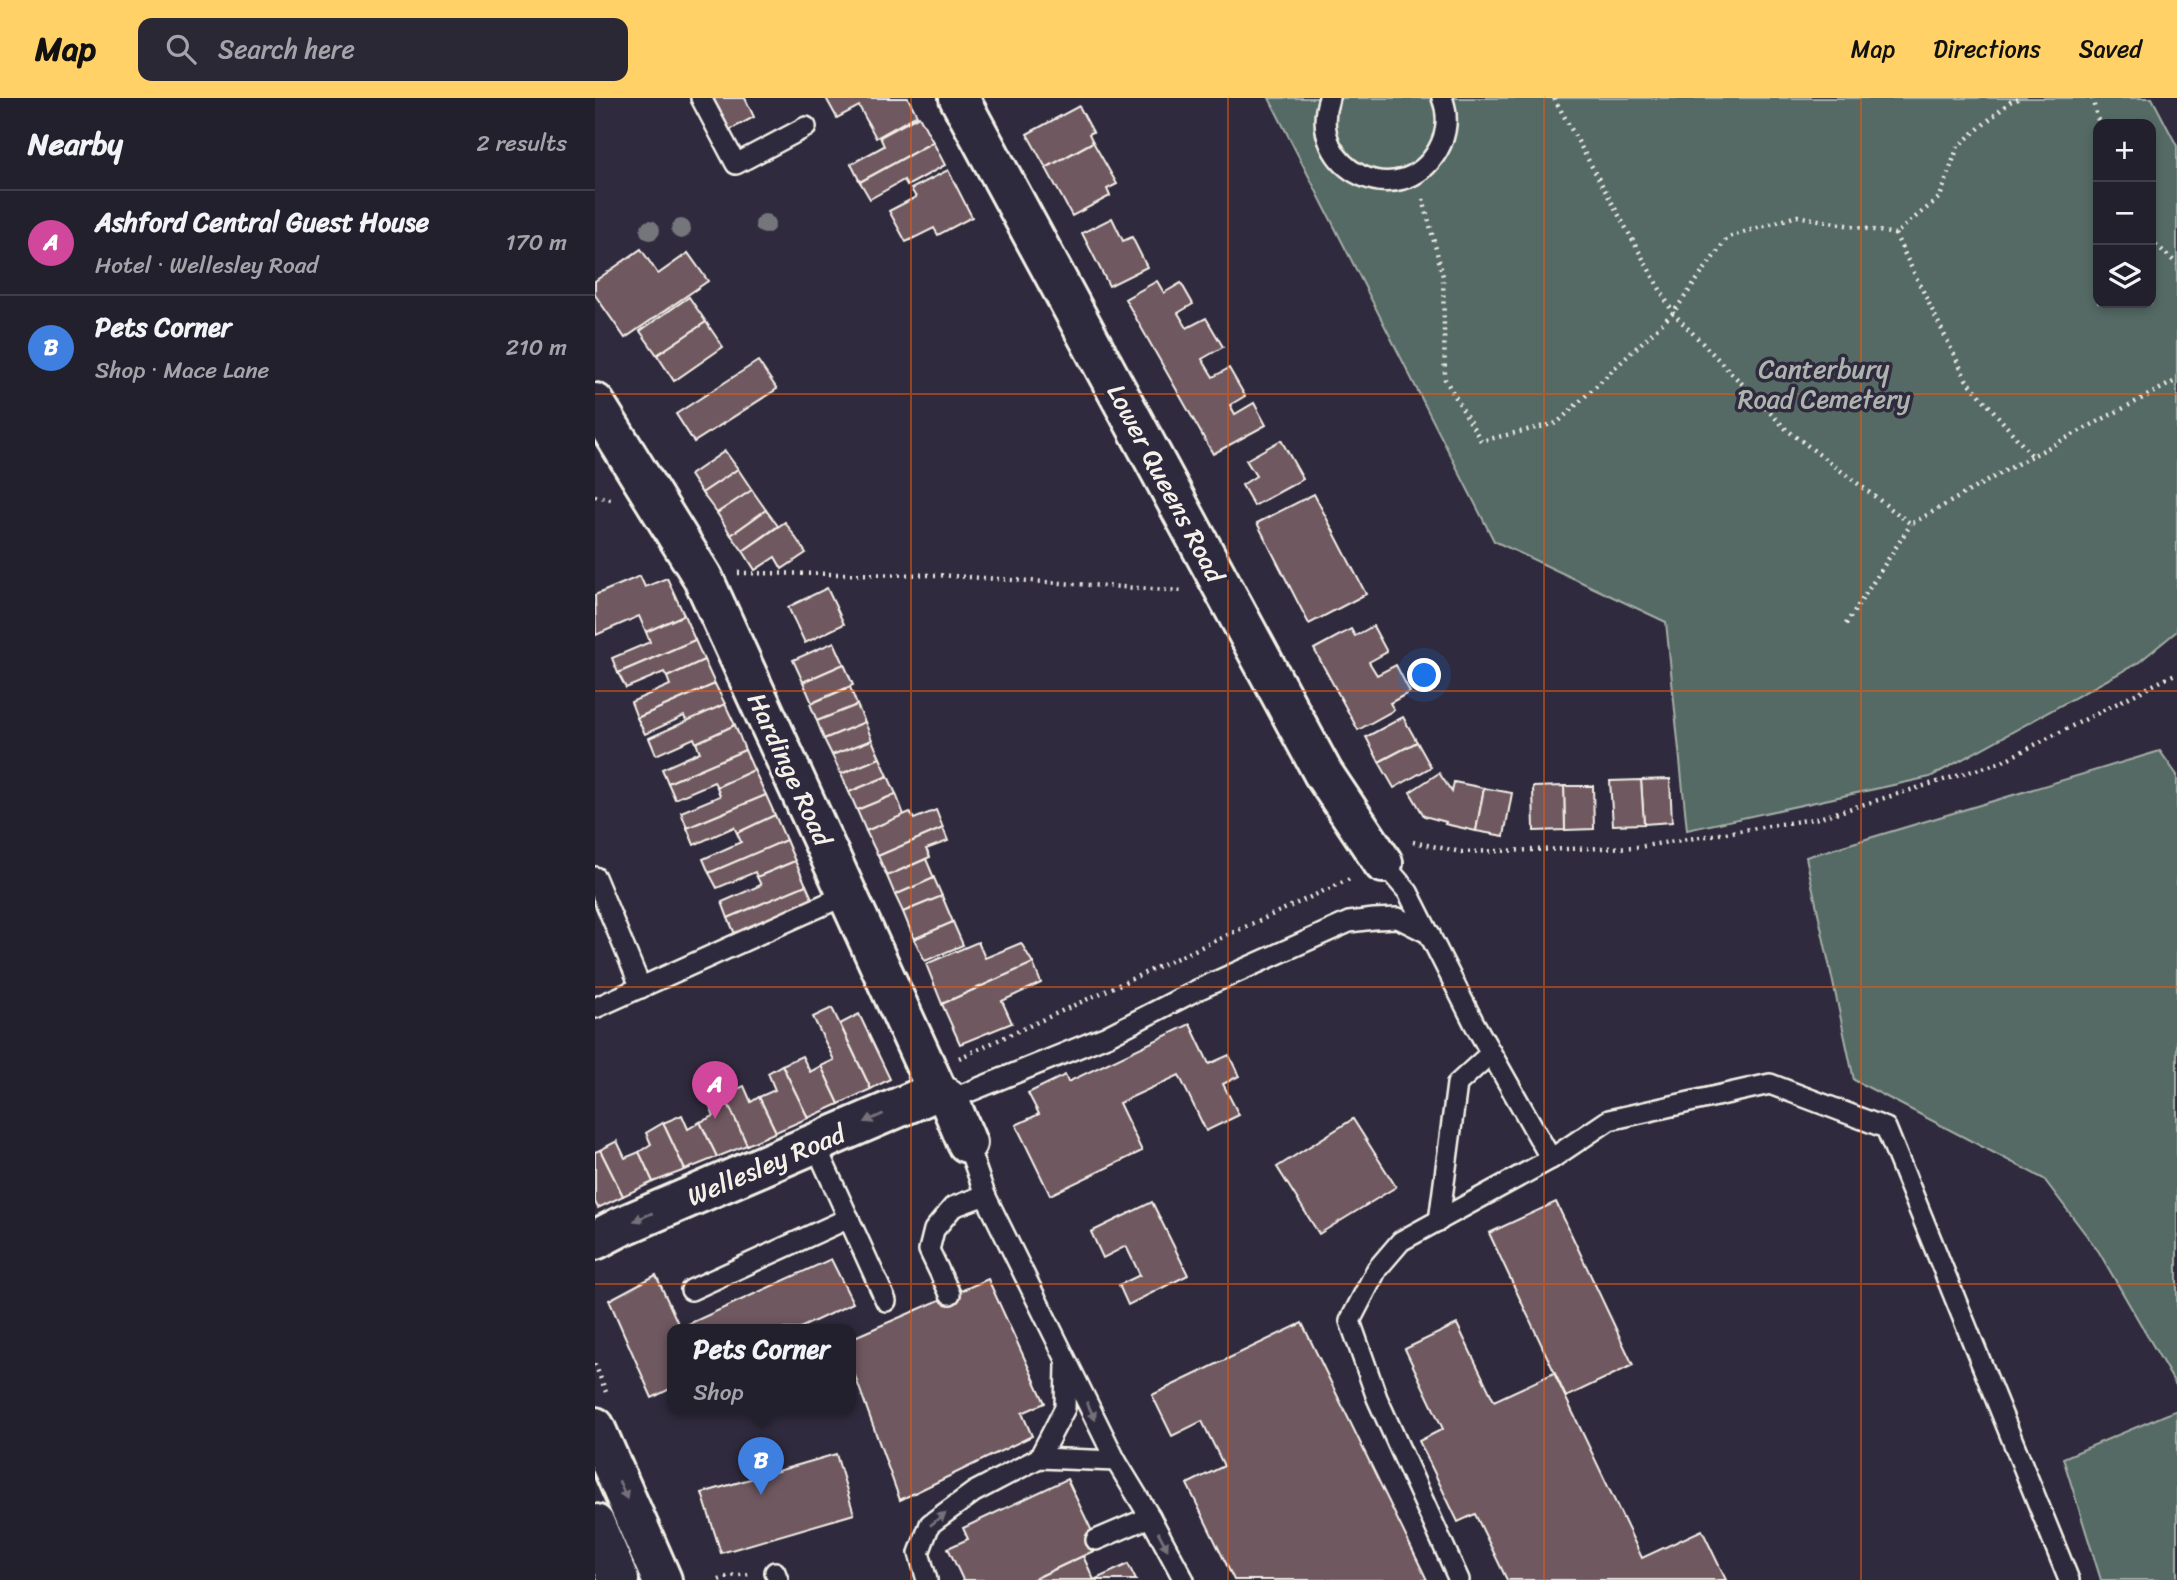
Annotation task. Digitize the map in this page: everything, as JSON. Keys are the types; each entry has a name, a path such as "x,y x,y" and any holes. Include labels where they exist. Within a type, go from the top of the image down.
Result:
{"street":[{"name":"Lower Queens Road","path":"959,98 1323,773 1383,863"},
{"name":"Hardinge Road","path":"595,403 703,578 938,1088 967,1143"},
{"name":"Wellesley Road","path":"595,1240 938,1088"},
{"path":"595,1427 662,1580"},
{"path":"595,1524 619,1580"}],"lane":[{"path":"701,98 736,164 806,127"},
{"path":"1329,98 1325,111 1325,131 1331,150 1343,165 1360,176 1379,182 1399,181 1417,173 1433,160 1443,142 1447,121 1442,98"},
{"path":"1383,863 1408,892 1491,1053 1552,1159"},
{"path":"595,877 641,988"},
{"path":"595,1009 848,894"},
{"path":"938,1088 1107,1036 1197,990 1349,922 1398,918 1430,934"},
{"path":"1439,1221 1457,1084 1491,1053"},
{"path":"1459,1580 1377,1398 1350,1321 1377,1269 1401,1241 1552,1159 1609,1120 1770,1084 1886,1128 2069,1580"},
{"path":"967,1143 985,1195 1116,1461 1184,1580"},
{"path":"815,1144 886,1301"},
{"path":"950,1294 929,1250 934,1230 953,1207 985,1195"},
{"path":"691,1290 849,1218"},
{"path":"1039,1458 1065,1408 1066,1360"},
{"path":"927,1580 919,1553 930,1524 974,1492 1039,1458 1116,1461"},
{"path":"1096,1540 1150,1517"}],"path":[{"path":"1554,98 1673,313 1787,430 1911,524"},
{"path":"1417,173 1443,276 1445,379 1481,441 1557,423 1673,313 1728,237 1797,216 1895,234 1940,197 1958,146 2010,102 2021,98"},
{"path":"2092,98 2098,119"},
{"path":"1895,234 1966,379 2032,456"},
{"path":"2156,245 2177,264"},
{"path":"1846,624 1911,524 2032,456 2177,380"},
{"path":"703,578 732,573 937,575 1226,594"},
{"path":"938,1088 1383,863 1411,841 1461,852 1638,847 1819,818 1999,763 2177,673"}],"green space":[{"name":"Canterbury Road Cemetery","path":"1269,98 2152,98 2177,146 2177,631 2138,663 1930,777 1687,830 1666,622 1494,541"},
{"path":"2160,751 2177,775 2177,1387 2099,1252 2044,1179 1854,1080 1806,857"},
{"path":"2177,1410 2177,1580 2101,1580 2063,1458"}],"building":[{"path":"709,98 745,98 754,117 726,132"},
{"path":"826,98 908,98 917,115 876,138 859,106 837,118"},
{"path":"1079,106 1093,132 1089,134 1093,142 1046,168 1027,134"},
{"path":"919,116 933,142 860,182 851,164 884,146 880,137"},
{"path":"933,142 945,165 907,186 904,180 870,199 860,182"},
{"path":"1093,142 1117,184 1107,189 1110,196 1072,216 1046,168"},
{"path":"948,170 972,217 938,235 934,228 906,242 889,211 916,197 911,189"},
{"path":"1112,218 1123,241 1132,237 1147,267 1109,286 1082,233"},
{"path":"641,249 658,274 688,253 708,281 625,338 595,295 595,281"},
{"path":"1157,281 1164,293 1181,283 1193,304 1178,313 1187,328 1206,318 1223,347 1202,359 1213,377 1229,368 1245,396 1230,405 1235,414 1254,403 1266,425 1213,454 1125,299"},
{"path":"689,297 706,322 657,355 640,331"},
{"path":"706,322 723,347 674,381 657,355"},
{"path":"758,361 777,389 694,442 676,414"},
{"path":"1281,440 1303,479 1254,506 1242,485 1256,476 1246,460"},
{"path":"725,451 738,469 702,493 690,475"},
{"path":"738,469 752,490 717,513 702,493"},
{"path":"752,490 766,510 731,535 717,513"},
{"path":"1314,494 1366,594 1309,624 1257,523"},
{"path":"766,510 778,526 743,551 731,535"},
{"path":"785,522 806,553 782,569 775,557 755,570 743,551"},
{"path":"640,576 645,587 667,578 684,615 646,632 639,616 596,635 595,595"},
{"path":"827,588 844,624 805,643 788,607"},
{"path":"684,615 695,640 618,673 612,658 650,642 646,632"},
{"path":"1373,626 1387,652 1369,662 1377,675 1396,665 1410,692 1390,703 1394,710 1358,730 1314,649 1351,629 1355,636"},
{"path":"695,640 704,660 667,677 664,672 626,688 618,673"},
{"path":"834,642 844,664 803,682 793,660"},
{"path":"704,660 715,684 637,718 631,702 670,685 667,677"},
{"path":"844,664 853,685 812,703 803,682"},
{"path":"715,684 725,704 687,722 684,716 645,734 637,718"},
{"path":"850,687 857,705 817,721 810,704"},
{"path":"725,704 735,725 696,743 694,738 656,755 649,738"},
{"path":"857,705 865,722 824,739 817,721"},
{"path":"1403,717 1417,742 1379,762 1366,737"},
{"path":"865,722 872,740 832,755 824,739"},
{"path":"735,725 745,750 668,783 662,769 700,752 696,743"},
{"path":"872,740 880,758 841,774 832,755"},
{"path":"1417,742 1431,767 1394,788 1379,762"},
{"path":"745,750 754,770 717,787 714,782 675,799 668,783"},
{"path":"880,758 888,776 849,792 841,774"},
{"path":"754,770 766,795 687,828 681,812 720,796 717,787"},
{"path":"1439,773 1452,792 1454,782 1484,788 1476,831 1424,816 1410,792"},
{"path":"888,776 896,794 857,810 849,792"},
{"path":"1670,779 1672,822 1644,824 1641,780"},
{"path":"1641,780 1644,824 1613,825 1610,781"},
{"path":"1564,786 1593,786 1594,829 1565,830"},
{"path":"1564,786 1565,830 1534,831 1533,787"},
{"path":"1484,788 1512,793 1504,836 1476,831"},
{"path":"896,794 904,815 866,831 857,810"},
{"path":"766,795 775,815 737,833 734,827 694,845 687,828"},
{"path":"936,810 943,828 878,856 866,831 910,812 914,819"},
{"path":"775,815 786,840 709,873 703,859 741,842 737,833"},
{"path":"943,828 948,841 926,849 930,857 887,876 878,856"},
{"path":"786,840 795,861 757,877 755,872 717,888 709,873"},
{"path":"926,859 934,878 895,895 887,876"},
{"path":"795,861 806,885 728,918 722,902 761,885 757,877"},
{"path":"934,878 942,896 903,912 895,895"},
{"path":"806,885 815,905 735,934 728,918"},
{"path":"942,896 953,922 914,939 903,912"},
{"path":"953,922 963,945 925,961 914,939"},
{"path":"978,942 985,958 1021,943 1033,963 942,1004 926,964"},
{"path":"1033,963 1041,983 1002,1001 1012,1023 960,1044 942,1004"},
{"path":"832,1008 871,1089 839,1104 821,1066 834,1060 813,1017"},
{"path":"859,1014 890,1079 871,1089 840,1024"},
{"path":"1190,1024 1209,1064 1229,1055 1239,1076 1223,1084 1239,1115 1206,1131 1179,1075 1119,1103 1142,1151 1050,1195 1016,1125 1039,1114 1028,1093 1065,1075 1068,1082"},
{"path":"802,1056 810,1072 821,1066 839,1104 808,1118 782,1065"},
{"path":"782,1065 808,1118 776,1132 759,1097 775,1090 768,1073"},
{"path":"744,1086 751,1102 759,1097 776,1132 747,1145 724,1095"},
{"path":"724,1095 747,1145 717,1157 700,1122 714,1116 709,1104"},
{"path":"682,1115 688,1129 700,1122 717,1157 685,1170 663,1123"},
{"path":"1353,1119 1396,1187 1319,1234 1277,1167"},
{"path":"663,1123 685,1170 653,1182 639,1152 651,1144 646,1133"},
{"path":"617,1141 625,1158 639,1152 653,1182 623,1196 600,1150"},
{"path":"600,1150 623,1196 598,1208 595,1202 595,1152"},
{"path":"1152,1202 1188,1275 1128,1305 1119,1285 1140,1275 1126,1246 1103,1258 1091,1232"},
{"path":"1556,1202 1633,1365 1566,1397 1489,1233"},
{"path":"831,1259 853,1303 809,1324 689,1324"},
{"path":"656,1275 678,1324 667,1324 667,1390 652,1398 609,1300"},
{"path":"988,1279 1045,1403 1022,1413 1032,1436 900,1500 856,1379 856,1336"},
{"path":"1302,1323 1427,1580 1234,1580 1187,1484 1224,1466 1202,1421 1172,1436 1152,1395"},
{"path":"1457,1324 1494,1401 1554,1373 1642,1558 1702,1530 1726,1580 1507,1580 1475,1514 1458,1522 1419,1441 1443,1429 1405,1349"},
{"path":"836,1454 854,1514 721,1553 702,1493"},
{"path":"1067,1479 1100,1548 1032,1580 963,1580 948,1548 968,1539 963,1528"},
{"path":"1083,1556 1094,1580 1032,1580"},
{"path":"1128,1564 1136,1580 1094,1580"}],"place":[{"name":"Ashford Central Guest House","path":"715,1119"},
{"name":"Pets Corner","path":"761,1495"}]}
